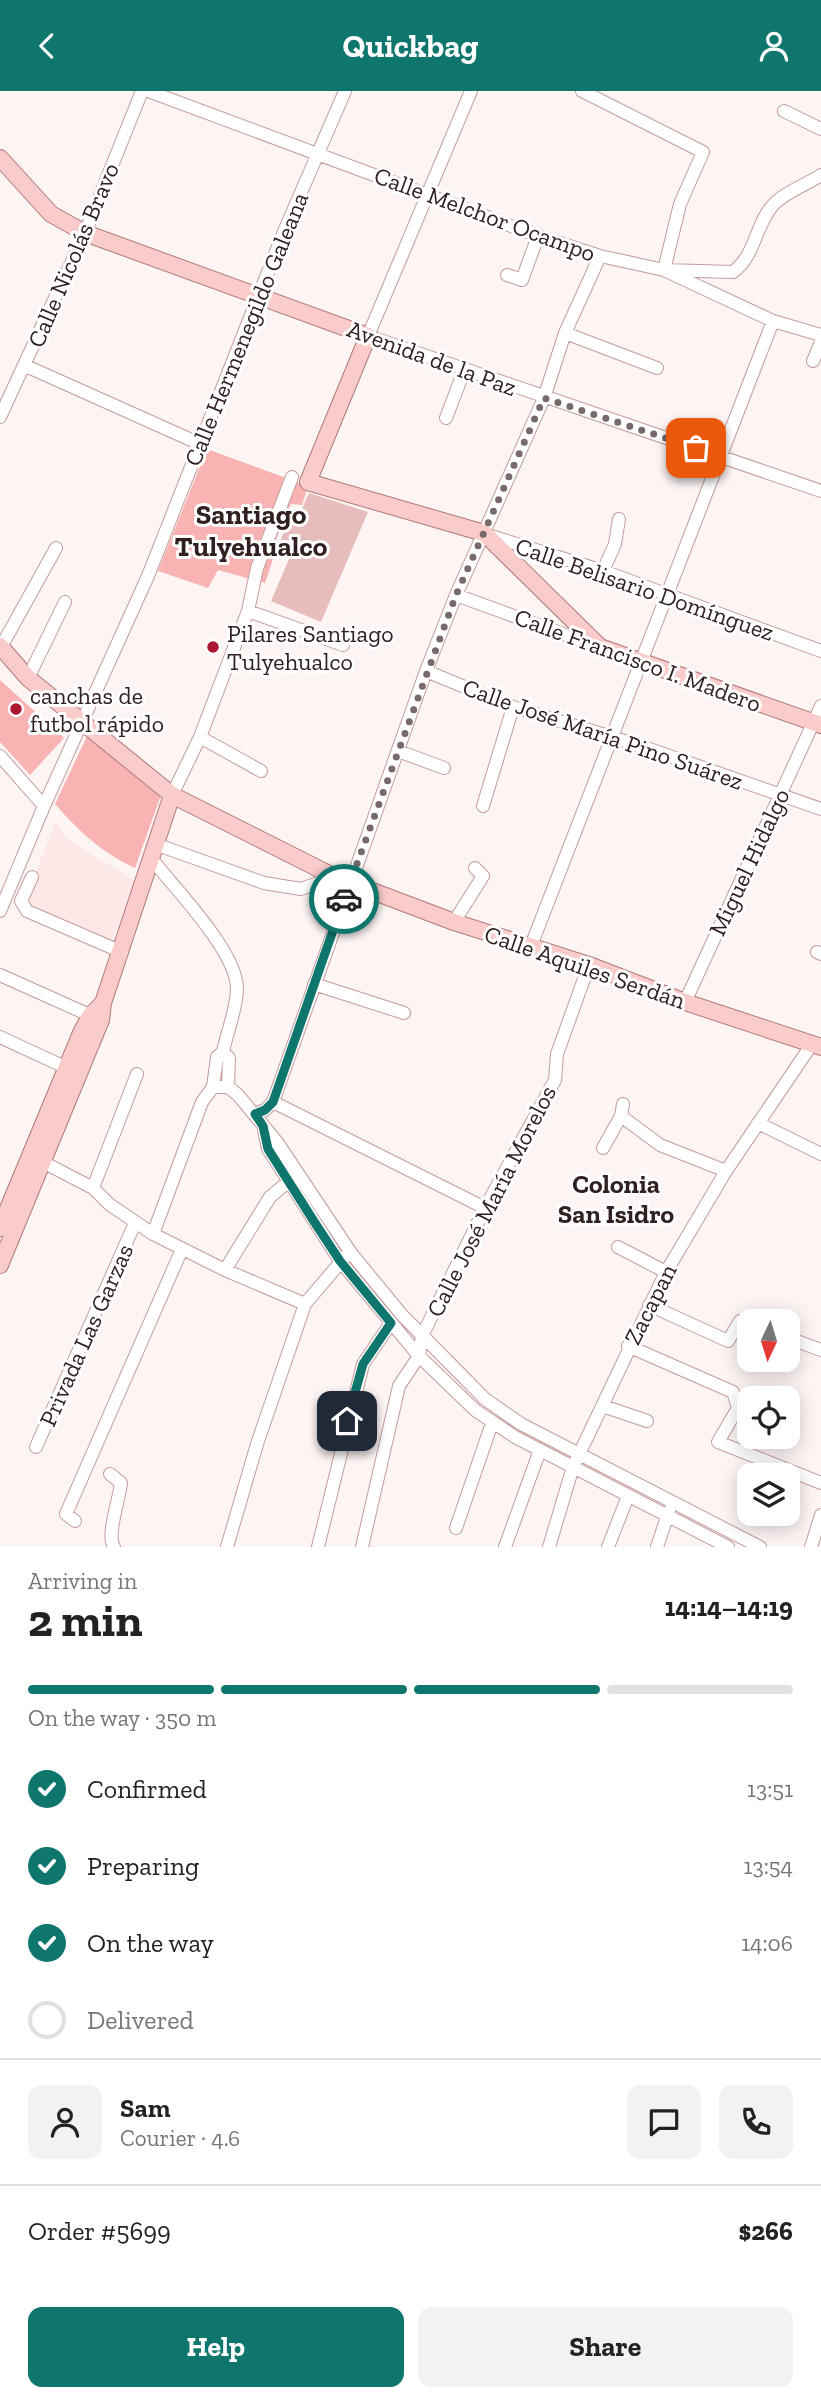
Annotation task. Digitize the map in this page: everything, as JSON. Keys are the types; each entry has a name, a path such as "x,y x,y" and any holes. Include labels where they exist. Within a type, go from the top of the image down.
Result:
{"main road":[{"name":"Avenida de la Paz","path":"3,166 51,214 85,233 368,336"},
{"path":"300,480 368,336"},
{"name":"Calle Belisario Domínguez","path":"300,480 484,533"},
{"path":"484,533 600,647"},
{"name":"Calle Aquiles Serdán","path":"1,646 28,678 172,795 342,881 817,1046"},
{"name":"Calle Francisco I. Madero","path":"600,647 817,724"},
{"path":"0,1265 67,1069 103,1003 122,952 172,795"},
{"path":"0,1228 37,1159 95,1018"}],"street":[{"name":"Calle Nicolás Bravo","path":"0,417 26,366 85,233 142,91"},
{"name":"Calle Melchor Ocampo","path":"148,91 538,236 600,256 664,270 773,321 821,335"},
{"name":"Calle Hermenegildo Galeana","path":"0,911 44,806 148,576 198,443 283,234 320,155 345,91"},
{"path":"368,336 471,91"},
{"path":"582,91 703,152 680,204 664,270 733,272 749,255 775,203 818,179"},
{"path":"784,111 821,129"},
{"path":"507,275 522,280 538,236"},
{"path":"255,1114 265,1110 273,1102 314,984 342,881 398,751 456,595 544,398 565,333 600,256"},
{"path":"531,946 773,321"},
{"path":"565,333 657,368"},
{"name":"Avenida de la Paz","path":"368,336 821,491"},
{"path":"813,361 821,342"},
{"path":"26,366 198,443"},
{"path":"446,418 464,371"},
{"path":"172,795 200,737 248,611 257,568 300,480"},
{"path":"603,571 615,544 619,519"},
{"name":"Calle Belisario Domínguez","path":"484,533 667,593 821,651"},
{"path":"1,646 56,548"},
{"name":"Calle Francisco I. Madero","path":"456,595 600,647"},
{"path":"28,678 65,602"},
{"path":"248,611 343,645"},
{"name":"Calle José María Pino Suárez","path":"426,671 513,707 821,809"},
{"name":"Miguel Hidalgo","path":"685,1002 780,795 817,724 821,706"},
{"path":"483,806 513,707"},
{"path":"200,737 261,771"},
{"path":"398,751 444,768"},
{"path":"0,756 44,806"},
{"path":"153,851 264,883 301,889 342,881"},
{"path":"153,851 218,943 233,969 237,988 223,1052 216,1057 213,1087 202,1102 153,1234"},
{"path":"454,922 483,876 475,868"},
{"path":"32,877 22,901 27,911 122,952"},
{"name":"Calle José María Morelos","path":"419,1356 422,1336 485,1208 555,1080 557,1054 589,965"},
{"path":"0,975 95,1018"},
{"path":"314,984 404,1013"},
{"path":"0,1037 67,1069"},
{"name":"Zacapan","path":"549,1547 573,1467 628,1346 666,1272 758,1123 817,1046"},
{"path":"223,1052 229,1058 228,1087"},
{"path":"93,1188 137,1074"},
{"path":"213,1087 228,1087 255,1114 277,1142 351,1253 422,1336 485,1398 521,1424 760,1547"},
{"path":"273,1102 485,1208"},
{"path":"603,1148 622,1110 660,1146 726,1171"},
{"path":"758,1123 821,1154"},
{"path":"263,1126 268,1149 340,1261 419,1356 492,1423 728,1547"},
{"path":"37,1159 93,1188 135,1223 153,1234 225,1270 306,1304"},
{"path":"225,1270 270,1197 289,1181"},
{"name":"Privada Las Garzas","path":"36,1447 135,1223"},
{"path":"618,1247 666,1272"},
{"path":"75,1521 66,1514 182,1249"},
{"path":"227,1547 257,1444 306,1304 340,1261 351,1253"},
{"path":"649,1305 728,1341 737,1326"},
{"path":"318,1547 363,1364 391,1323"},
{"path":"800,1342 821,1350"},
{"path":"628,1346 733,1392 738,1408 718,1442 821,1483"},
{"path":"362,1547 400,1386 419,1356"},
{"path":"603,1406 647,1421"},
{"path":"456,1528 492,1423"},
{"path":"505,1547 540,1450"},
{"path":"110,1474 121,1483 119,1506 110,1533 114,1547"},
{"path":"608,1547 628,1496"},
{"path":"657,1547 673,1501"},
{"path":"811,1547 821,1515"}],"shaded area":[{"path":"207,449 308,486 302,505 291,504 271,551 274,556 265,583 218,570 208,588 158,571"},
{"name":"canchas de futbol rápido","path":"0,680 64,738 30,775 0,742"},
{"path":"90,730 162,792 135,868 92,841 55,804"},
{"path":"56,821 66,838 140,884 110,942 23,903"}],"building":[{"path":"309,493 368,512 321,622 271,601 289,559 275,553 294,510 300,513"}],"way so far":[{"path":"344,899 456,595 544,398 696,448"}],"place":[{"name":"Pilares Santiago Tulyehualco","path":"213,647"},
{"name":"canchas de futbol rápido","path":"16,709"}],"district":[{"name":"Santiago Tulyehualco","path":"251,530"},
{"name":"Colonia San Isidro","path":"616,1198"}],"route":[{"path":"344,899 273,1102 265,1110 255,1114 263,1126 268,1149 315,1223 340,1261 391,1323 363,1364 347,1421"}]}
